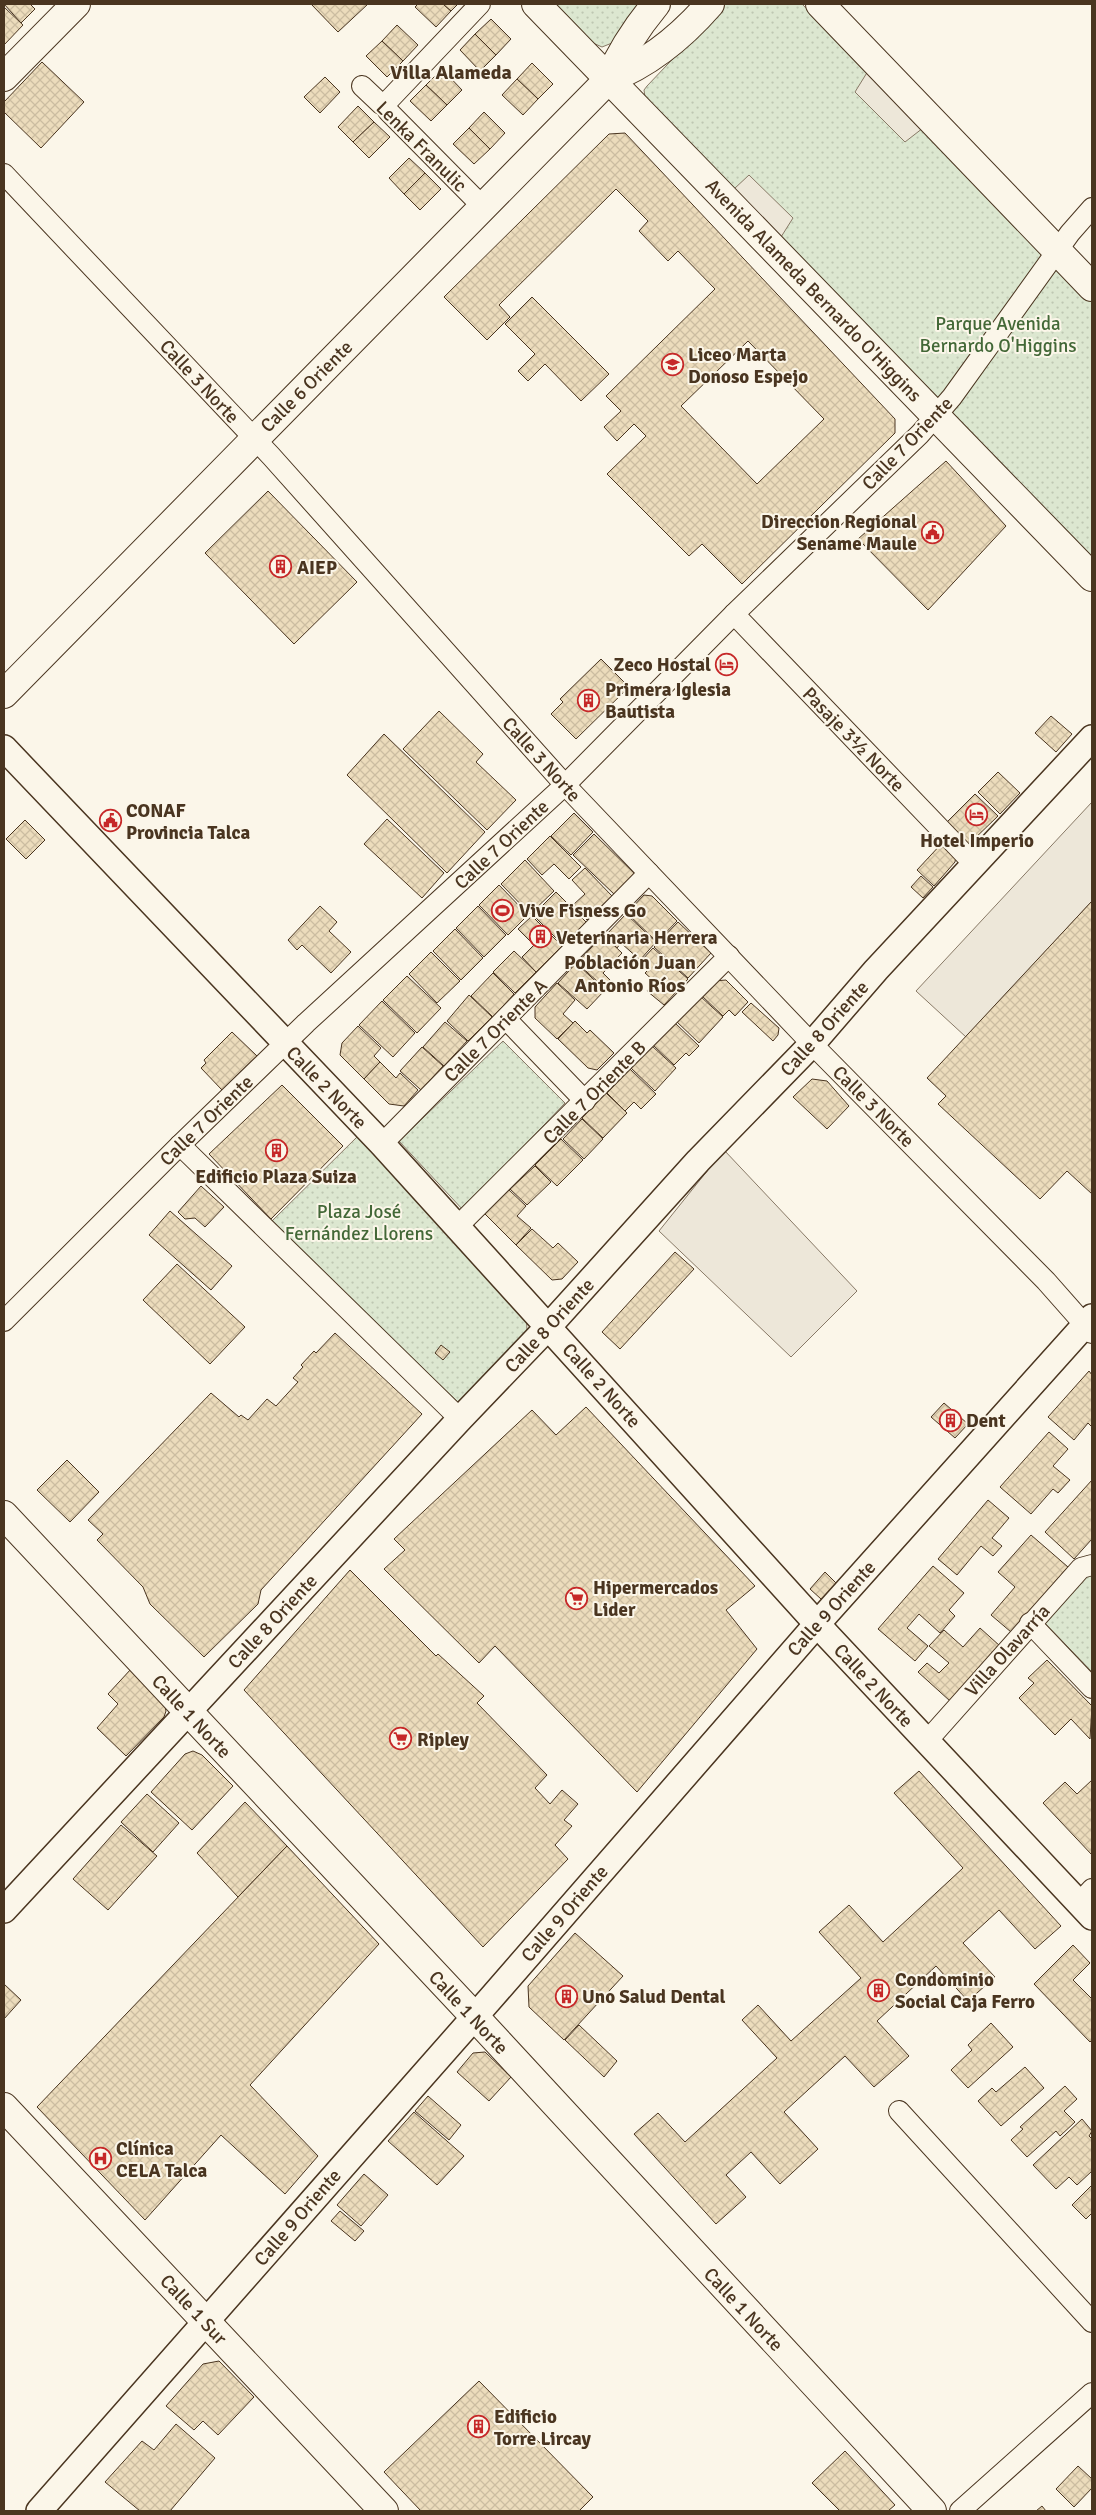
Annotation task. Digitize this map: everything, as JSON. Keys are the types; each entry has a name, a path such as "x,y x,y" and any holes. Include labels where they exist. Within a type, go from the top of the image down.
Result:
{"main road":[{"path":"4,77 76,4"},
{"name":"Avenida Alameda Bernardo O'Higgins","path":"536,4 1092,577"},
{"name":"Calle 6 Oriente","path":"4,694 609,79 617,59 639,25 656,4"},
{"name":"Calle 6 Oriente","path":"609,79 630,71 661,49 696,20 710,4"},
{"path":"820,4 1092,287"},
{"name":"Calle 1 Norte","path":"4,1514 474,2016 932,2511"},
{"name":"Calle 1 Sur","path":"4,2107 384,2511"}],"street":[{"path":"387,107 386,103 480,4"},
{"name":"Lenka Franulic","path":"362,86 381,104 387,107 388,111 483,207"},
{"name":"Calle 3 Norte","path":"4,174 255,439 565,785 812,1044 1090,1325"},
{"name":"Calle 7 Oriente","path":"4,1321 180,1145 285,1044 565,785 734,614 936,416 952,397 1056,251 1092,208"},
{"name":"Pasaje 3½ Norte","path":"734,614 974,864"},
{"name":"Calle 8 Oriente","path":"4,1910 460,1418 549,1326 698,1161 812,1044 876,970 1092,738"},
{"name":"Calle 2 Norte","path":"4,748 382,1144 549,1326 817,1624 926,1741 1088,1903"},
{"name":"Calle 7 Oriente A","path":"382,1144 507,1020 649,873"},
{"name":"Calle 7 Oriente B","path":"458,1226 729,956"},
{"path":"507,1020 585,1101"},
{"path":"180,1145 460,1418"},
{"name":"Calle 9 Oriente","path":"39,2511 817,1624 1090,1325"},
{"name":"Villa Olavarría","path":"926,1741 1081,1568 1092,1565"},
{"path":"1030,1624 1092,1688"},
{"path":"900,2111 1092,2322"},
{"path":"960,2511 1092,2392"}],"green space":[{"path":"555,4 641,4 612,43 602,47 593,43"},
{"name":"Parque Avenida Bernardo O'Higgins","path":"725,4 802,4 1092,302 1092,561 645,97 644,90 647,86"},
{"path":"503,1041 565,1103 463,1210 399,1141"},
{"name":"Plaza José Fernández Llorens","path":"359,1135 526,1313 527,1330 462,1406 271,1222"},
{"path":"1092,1570 1092,1672 1043,1621"}],"shaded area":[{"path":"868,71 923,128 905,142 855,92"},
{"path":"749,175 793,218 781,237 734,189"},
{"path":"1092,802 1092,901 966,1037 916,991"},
{"path":"724,1150 857,1291 791,1357 659,1231"}],"building":[{"path":"4,4 30,4 35,9 21,23"},
{"path":"311,4 368,4 338,32"},
{"path":"418,4 443,4 451,11 436,27 415,7"},
{"path":"443,4 458,4 451,11"},
{"path":"4,7 23,25 4,45"},
{"path":"491,19 511,39 496,55 475,34"},
{"path":"397,25 418,45 403,61 382,41"},
{"path":"475,34 496,55 480,71 460,50"},
{"path":"382,41 403,61 387,77 366,56"},
{"path":"42,62 84,102 41,148 4,112 4,102"},
{"path":"532,63 553,84 538,99 517,79"},
{"path":"442,69 462,90 447,105 426,85"},
{"path":"325,77 340,92 320,113 304,97"},
{"path":"517,79 538,99 523,115 502,95"},
{"path":"426,85 447,105 431,121 410,101"},
{"path":"358,106 374,122 353,142 338,127"},
{"path":"484,112 505,133 490,149 469,128"},
{"path":"374,122 390,137 369,158 353,142"},
{"path":"469,128 490,149 474,164 453,144"},
{"path":"625,133 895,419 895,433 742,584 702,544 689,556 607,474 646,436 634,424 617,441 604,427 621,411 606,396 715,289 678,251 668,261 639,231 648,221 616,189 499,305 510,317 487,340 444,297 609,134","holes":["748,341 824,419 757,484 681,406"]},
{"path":"409,158 425,173 404,194 389,178"},
{"path":"425,173 441,189 420,210 404,194"},
{"path":"532,297 609,374 581,401 545,364 528,381 518,371 535,354 505,324"},
{"name":"Direccion Regional Sename Maule","path":"946,461 1006,526 928,610 858,539"},
{"name":"AIEP","path":"268,491 357,582 294,644 205,553"},
{"name":"Primera Iglesia Bautista","path":"601,659 629,687 576,739 551,714 563,702 560,699"},
{"path":"439,711 483,754 476,762 516,800 487,830 403,749"},
{"path":"1051,716 1072,734 1056,752 1035,733"},
{"path":"384,734 485,832 447,873 347,775"},
{"path":"998,772 1020,793 1000,814 978,792"},
{"path":"975,794 998,816 969,844 947,822"},
{"path":"574,813 593,832 571,855 551,836"},
{"path":"387,819 444,873 422,898 364,844"},
{"path":"25,820 45,840 26,859 6,839"},
{"path":"594,834 635,874 615,895 573,855"},
{"path":"550,836 581,867 569,879 554,864 542,875 527,859"},
{"path":"943,842 956,855 955,862 934,886 917,870"},
{"path":"525,860 554,891 530,914 501,884"},
{"path":"585,868 612,896 587,920 573,905 585,894 572,880"},
{"path":"921,876 933,887 923,898 911,887"},
{"name":"Vive Fisness Go","path":"499,885 528,915 508,935 479,905"},
{"path":"556,892 586,922 563,945 533,915"},
{"path":"644,895 652,896 677,921 657,942 627,913"},
{"path":"1092,901 1092,1194 1067,1171 1040,1199 938,1104 946,1096 927,1078"},
{"path":"320,906 337,922 329,931 351,952 331,973 302,945 297,950 288,940"},
{"path":"478,906 506,935 484,957 456,928"},
{"path":"626,914 656,942 640,960 621,943 617,948 605,936"},
{"name":"Veterinaria Herrera","path":"532,916 562,946 536,972 522,957 534,945 518,929"},
{"path":"678,922 711,953 688,978 654,947"},
{"path":"455,929 483,958 461,980 433,951"},
{"path":"603,935 622,953 603,973 614,984 608,991 577,963"},
{"path":"653,948 688,979 664,1005 647,991 655,982 645,973 648,970 640,962"},
{"path":"514,951 536,972 515,993 493,972"},
{"path":"431,952 460,981 437,1003 409,974"},
{"path":"576,963 605,990 587,1009 558,983"},
{"path":"493,973 514,994 493,1017 471,996"},
{"path":"407,976 441,1008 417,1033 383,1000"},
{"path":"726,980 748,1002 735,1016 729,1010 723,1016 701,995 714,981"},
{"path":"557,983 575,1000 563,1014 573,1023 557,1039 535,1018 535,1007"},
{"path":"469,995 492,1017 468,1041 447,1021"},
{"path":"700,996 723,1017 699,1043 676,1021"},
{"path":"382,1001 415,1033 393,1057 359,1025"},
{"path":"751,1003 779,1028 778,1035 773,1041 742,1012"},
{"path":"575,1021 587,1033 590,1030 614,1053 597,1070 588,1068 558,1039"},
{"path":"445,1022 467,1041 444,1066 423,1047"},
{"path":"674,1022 699,1046 689,1056 686,1053 674,1065 653,1045"},
{"path":"358,1026 381,1048 374,1056 380,1062 364,1079 340,1055 342,1043"},
{"path":"232,1032 257,1056 222,1090 201,1068 206,1063 204,1060"},
{"path":"652,1046 676,1068 655,1091 631,1068"},
{"path":"422,1047 443,1066 421,1090 400,1071"},
{"path":"380,1062 396,1078 400,1073 418,1090 404,1106 389,1104 364,1079"},
{"path":"630,1069 656,1094 641,1109 634,1102 625,1111 607,1093"},
{"path":"812,1079 827,1081 849,1106 827,1129 793,1097"},
{"name":"Edificio Plaza Suiza","path":"282,1085 343,1146 271,1219 209,1154"},
{"path":"606,1093 627,1113 603,1138 582,1118"},
{"path":"582,1119 603,1139 584,1159 563,1139"},
{"path":"561,1139 583,1160 557,1186 535,1165"},
{"path":"535,1166 551,1182 527,1205 510,1189"},
{"path":"201,1186 224,1207 205,1227 195,1218 185,1219 178,1212"},
{"path":"508,1189 526,1206 517,1216 531,1228 516,1245 484,1213"},
{"path":"170,1211 232,1266 211,1290 149,1235"},
{"path":"532,1229 553,1248 558,1243 578,1262 562,1279 552,1280 516,1245"},
{"path":"675,1252 694,1269 620,1349 602,1332"},
{"path":"177,1264 245,1327 210,1364 143,1300"},
{"path":"335,1333 422,1414 261,1590 258,1604 204,1657 150,1604 143,1587 97,1540 103,1534 88,1520 211,1393 239,1417 241,1415 248,1420 267,1399 276,1406 298,1382 293,1378 303,1367 301,1365 314,1351 316,1353"},
{"path":"441,1345 450,1352 443,1360 435,1353"},
{"path":"1089,1371 1092,1375 1092,1427 1088,1423 1074,1440 1048,1417"},
{"name":"Dent","path":"944,1403 968,1424 955,1438 931,1417"},
{"name":"Hipermercados Lider","path":"586,1407 755,1586 726,1610 757,1649 637,1792 495,1646 479,1663 384,1569 405,1550 394,1539 532,1410 556,1435"},
{"path":"1049,1432 1068,1449 1053,1466 1070,1480 1058,1493 1053,1489 1031,1514 1000,1487"},
{"path":"67,1460 99,1492 70,1522 37,1490"},
{"path":"1092,1480 1092,1539 1074,1559 1045,1532"},
{"path":"988,1500 1009,1518 992,1538 1002,1546 993,1556 981,1546 957,1575 938,1559"},
{"path":"1031,1535 1068,1567 1011,1632 991,1615 1015,1587 998,1572"},
{"path":"933,1566 964,1593 949,1610 955,1616 940,1633 919,1614 907,1628 928,1646 915,1661 878,1629"},
{"name":"Ripley","path":"350,1570 436,1656 438,1654 484,1696 477,1703 547,1775 535,1788 550,1804 562,1790 578,1804 564,1820 572,1826 555,1845 568,1859 483,1947 244,1690"},
{"path":"825,1572 840,1587 827,1600 821,1599 810,1589"},
{"path":"980,1628 1000,1646 950,1701 918,1672 927,1663 939,1673 949,1663 929,1646 944,1630 963,1647"},
{"path":"1047,1660 1092,1706 1090,1739 1071,1719 1055,1735 1019,1698 1034,1683 1028,1678"},
{"path":"131,1669 164,1703 166,1711 164,1717 126,1756 97,1728 118,1704 108,1694"},
{"path":"193,1751 202,1755 233,1786 192,1830 151,1792 185,1754"},
{"name":"Condominio Social Caja Ferro","path":"919,1771 1061,1926 1035,1949 999,1910 963,1943 995,1977 968,2001 936,1966 877,2021 909,2056 874,2087 845,2056 784,2112 818,2149 780,2184 751,2152 726,2175 746,2197 716,2224 634,2134 658,2113 685,2142 777,2058 742,2020 758,2005 791,2041 861,1978 819,1932 849,1905 883,1942 963,1868 894,1793"},
{"path":"1092,1780 1092,1855 1043,1803 1065,1782 1077,1794"},
{"path":"147,1794 179,1823 153,1852 121,1822"},
{"path":"245,1802 287,1846 238,1897 197,1853"},
{"path":"121,1825 157,1856 108,1910 73,1879"},
{"path":"287,1846 379,1944 250,2085 318,2156 285,2194 221,2135 145,2220 37,2107"},
{"name":"Uno Salud Dental","path":"575,1933 623,1976 564,2040 529,2007 528,1986"},
{"path":"1073,1945 1090,1963 1073,1980 1092,1999 1092,2040 1090,2042 1034,1984"},
{"path":"4,1984 21,2000 4,2019"},
{"path":"991,2023 1013,2047 968,2088 951,2070 972,2050 968,2045"},
{"path":"579,2025 617,2061 604,2077 565,2040"},
{"path":"485,2052 511,2077 489,2101 457,2072 473,2053"},
{"path":"1025,2067 1044,2088 1001,2126 978,2101 992,2088 996,2092"},
{"path":"1065,2086 1077,2099 1064,2111 1075,2122 1060,2136 1056,2131 1027,2157 1011,2140 1023,2129 1020,2127"},
{"path":"428,2096 461,2125 449,2140 415,2111"},
{"path":"414,2112 464,2156 437,2185 388,2141"},
{"path":"1082,2119 1092,2131 1089,2136 1092,2139 1092,2171 1077,2185 1069,2177 1056,2189 1033,2165"},
{"path":"364,2174 388,2195 361,2226 337,2205"},
{"path":"1092,2185 1092,2213 1086,2219 1072,2205"},
{"path":"340,2211 364,2231 355,2241 331,2221"},
{"path":"219,2361 254,2397 218,2435 203,2421 194,2430 166,2406 203,2364"},
{"name":"Edificio Torre Lircay","path":"479,2381 593,2497 579,2511 421,2511 384,2472"},
{"path":"176,2424 215,2458 170,2511 140,2511 105,2482 142,2441 154,2450"},
{"path":"845,2451 895,2505 888,2511 840,2511 812,2483"},
{"path":"1078,2466 1092,2479 1092,2488 1074,2507 1056,2489"},
{"path":"1042,2506 1046,2511 1036,2511"}],"place":[{"name":"Liceo Marta Donoso Espejo","path":"672,365"},
{"name":"Direccion Regional Sename Maule","path":"933,532"},
{"name":"AIEP","path":"281,567"},
{"name":"Zeco Hostal","path":"727,664"},
{"name":"Primera Iglesia Bautista","path":"589,700"},
{"name":"Hotel Imperio","path":"977,814"},
{"name":"CONAF Provincia Talca","path":"110,821"},
{"name":"Vive Fisness Go","path":"503,910"},
{"name":"Veterinaria Herrera","path":"540,937"},
{"name":"Edificio Plaza Suiza","path":"276,1150"},
{"name":"Dent","path":"950,1420"},
{"name":"Hipermercados Lider","path":"577,1598"},
{"name":"Ripley","path":"401,1739"},
{"name":"Condominio Social Caja Ferro","path":"879,1990"},
{"name":"Uno Salud Dental","path":"566,1996"},
{"name":"Clínica CELA Talca","path":"100,2159"},
{"name":"Edificio Torre Lircay","path":"478,2427"}],"district":[{"name":"Villa Alameda","path":"451,72"},
{"name":"Población Juan Antonio Ríos","path":"630,974"}]}
